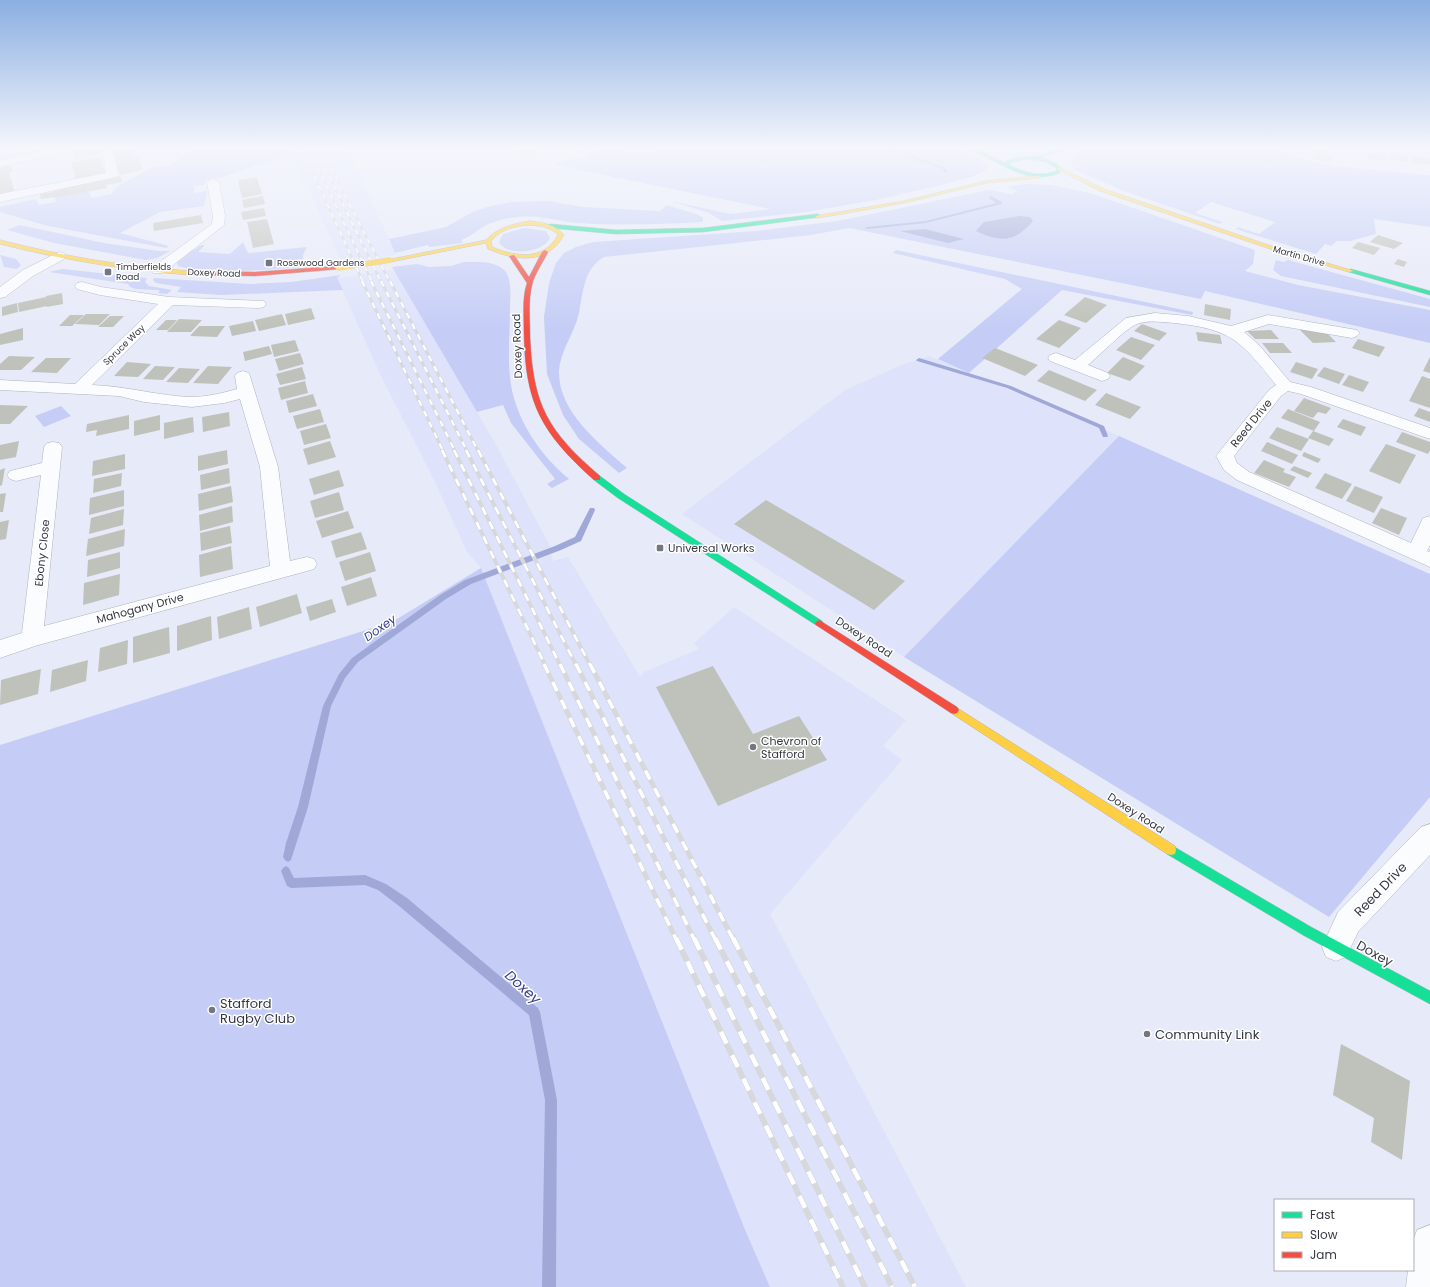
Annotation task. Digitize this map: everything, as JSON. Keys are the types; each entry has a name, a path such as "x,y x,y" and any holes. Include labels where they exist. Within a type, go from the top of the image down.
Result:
{"main road":[{"path":"500,254 490,248 488,240 492,235 507,227 530,223 616,232 704,230 785,221 865,209"},
{"name":"Martin Drive","path":"1158,209 1278,250 1430,293"},
{"path":"550,226 558,230 561,235 561,241 556,246"},
{"path":"582,238 616,232"},
{"name":"Doxey Road","path":"0,242 59,256 158,270 222,274 267,274 303,272 390,260 488,240"},
{"path":"486,254 523,256 545,252 556,246 569,242"},
{"name":"Doxey Road","path":"545,252 530,283 526,339 531,391 539,413 560,446 589,474 1144,833 1306,931"},
{"name":"Doxey Road","path":"405,257 466,255"},
{"path":"512,256 530,283"},
{"name":"Doxey","path":"1306,931 1430,998"}],"street":[{"path":"158,270 218,225 219,216 217,209"},
{"path":"0,294 28,273 59,256"},
{"path":"82,286 100,291 169,302 259,304"},
{"path":"85,301 100,291"},
{"name":"Spruce Way","path":"80,388 169,302"},
{"path":"228,315 239,303"},
{"path":"1077,366 1131,321 1139,317 1168,318 1216,325 1232,330 1243,337 1286,386 1305,390 1430,434"},
{"path":"1232,330 1250,326 1268,319 1352,333"},
{"path":"1056,358 1102,376"},
{"path":"0,385 52,389 80,388 119,391 144,397 192,402 224,398 244,384 269,467 281,570"},
{"name":"Reed Drive","path":"1286,386 1275,393 1225,456 1230,466 1243,476 1423,557"},
{"name":"Ebony Close","path":"32,638 53,447"},
{"path":"16,475 51,467"},
{"path":"1423,557 1430,523"},
{"name":"Mahogany Drive","path":"0,649 32,638 307,564"},
{"name":"Reed Drive","path":"1336,947 1348,922 1430,836"},
{"path":"1424,1287 1430,1243"}],"shaded area":[{"path":"0,209 182,209 160,212 120,233 169,246 166,248 48,226 0,212"},
{"path":"317,209 375,209 396,255 342,263"},
{"path":"481,209 623,209 660,211 662,209 680,209 699,215 703,218 703,222 657,224 579,223 528,216 504,219 486,225 465,239 461,240 463,243 429,247 428,245 395,253 389,239 446,227 474,211"},
{"path":"697,209 708,209 731,214 770,209 823,209 722,221 709,213"},
{"path":"896,209 1136,209 1255,250 1253,264 1245,271 1298,285 1430,310 1430,343 1205,291 1201,299 849,228 811,235 604,257 597,262 588,274 583,289 577,320 562,356 559,371 561,386 565,400 582,426 593,438 627,468 619,473 579,439 563,415 547,374 544,317 549,283 556,263 564,253 576,247 593,242 756,231 837,221"},
{"path":"1177,209 1201,209 1195,213 1223,222 1220,224"},
{"path":"1234,209 1430,209 1430,227 1374,219 1376,234 1350,241 1337,241 1331,246 1325,244 1316,254 1236,229 1238,227 1259,234 1275,222"},
{"path":"1019,216 1030,217 1033,221 1014,237 1000,239 976,231 984,222"},
{"path":"20,225 104,243 159,251 170,251 157,258 146,260 54,243 7,230"},
{"path":"524,228 546,231 550,238 540,247 525,251 509,250 503,247 499,242 503,234"},
{"path":"925,229 964,239 948,243 900,231"},
{"path":"243,242 248,253 307,247 303,255 303,267 239,271 206,271 178,266 176,260 189,250 194,250 201,245 205,245 198,252 230,254"},
{"path":"896,250 1193,312 1192,315 1062,290 969,373 938,359 1022,289 1005,279 893,253"},
{"path":"0,255 16,259 21,265 17,269 4,267"},
{"path":"1276,260 1284,262 1288,260 1430,299 1430,307 1281,276 1273,270"},
{"path":"464,262 481,262 497,265 506,272 508,276 510,290 509,356 511,385 519,412 532,437 549,460 569,479 552,488 547,484 555,479 511,423 503,405 477,412 392,267 417,264 429,267 451,266"},
{"path":"62,269 147,278 145,282 149,286 172,290 167,294 158,293 160,291 158,290 136,289 130,287 128,284 49,272"},
{"path":"392,270 395,271 495,443 550,546 552,561 568,557 640,677 644,672 699,649 694,643 734,607 906,720 883,746 902,760 770,914 966,1287 770,1287 746,1232 481,568 467,552 435,482 380,374 337,278"},
{"path":"341,275 337,278 343,290 221,295 177,292 181,287 156,283 153,280 154,278 250,284 291,282"},
{"path":"929,356 1119,436 904,657 682,514 845,390 904,364"},
{"path":"61,406 71,416 44,427 35,416"},
{"path":"1119,436 1430,574 1430,797 1329,917 904,657"},
{"path":"481,568 746,1232 770,1287 0,1287 0,745 392,622"}],"building":[{"path":"264,209 266,216 243,220 241,212"},
{"path":"201,215 203,223 154,231 153,223"},
{"path":"267,219 274,244 253,248 247,222"},
{"path":"1378,235 1403,243 1394,249 1370,242"},
{"path":"1358,242 1380,248 1374,255 1352,248"},
{"path":"1398,259 1407,262 1404,267 1394,264"},
{"path":"62,293 63,304 47,307 46,296"},
{"path":"46,297 47,306 19,312 18,303"},
{"path":"1085,297 1107,305 1086,323 1064,315"},
{"path":"17,303 18,312 2,316 2,307"},
{"path":"1205,304 1231,309 1230,320 1204,315"},
{"path":"311,308 315,319 288,325 285,314"},
{"path":"86,314 110,314 99,325 75,324"},
{"path":"282,314 286,325 259,331 255,320"},
{"path":"70,315 84,315 72,326 59,326"},
{"path":"110,316 124,316 113,327 98,327"},
{"path":"179,319 202,320 191,332 167,332"},
{"path":"166,320 177,320 168,330 156,330"},
{"path":"1059,320 1081,328 1059,348 1036,339"},
{"path":"253,321 256,331 232,336 229,326"},
{"path":"1142,324 1167,333 1159,341 1134,331"},
{"path":"199,326 225,326 217,337 190,336"},
{"path":"23,328 23,340 0,345 0,334"},
{"path":"1323,329 1336,342 1313,343 1300,330"},
{"path":"1271,330 1279,339 1255,339 1247,331"},
{"path":"1196,332 1220,335 1222,344 1198,341"},
{"path":"1131,337 1155,345 1141,360 1116,350"},
{"path":"1358,339 1385,347 1379,357 1352,348"},
{"path":"295,340 299,351 274,357 271,345"},
{"path":"1262,343 1283,343 1292,353 1270,353"},
{"path":"269,346 272,354 245,361 243,352"},
{"path":"995,348 1038,365 1025,376 982,358"},
{"path":"300,353 304,364 279,371 275,359"},
{"path":"9,356 35,357 21,370 0,370 0,364"},
{"path":"1123,357 1145,366 1130,381 1107,373"},
{"path":"1430,357 1430,373 1423,371"},
{"path":"46,358 71,358 57,373 31,372"},
{"path":"127,362 151,364 138,377 114,376"},
{"path":"1296,362 1318,369 1312,379 1290,372"},
{"path":"155,366 175,367 163,380 143,379"},
{"path":"208,366 232,367 218,384 193,383"},
{"path":"302,367 306,379 280,385 276,374"},
{"path":"1324,367 1345,374 1339,384 1317,376"},
{"path":"179,368 200,369 188,383 166,382"},
{"path":"1049,370 1097,390 1085,401 1037,381"},
{"path":"1349,375 1369,382 1363,392 1342,385"},
{"path":"1422,376 1430,379 1430,408 1409,401"},
{"path":"305,381 308,393 281,400 278,388"},
{"path":"1106,393 1141,407 1130,419 1095,405"},
{"path":"313,394 317,406 289,413 286,401"},
{"path":"1304,398 1331,408 1326,414 1318,412 1313,418 1294,411"},
{"path":"0,405 28,406 10,424 0,424"},
{"path":"1419,408 1430,412 1430,422 1414,416"},
{"path":"320,409 324,422 297,429 293,416"},
{"path":"1288,409 1320,422 1314,431 1281,418"},
{"path":"229,412 230,426 203,432 202,417"},
{"path":"129,415 129,429 96,436 97,430 86,432 87,424"},
{"path":"160,415 160,430 134,436 134,421"},
{"path":"193,417 194,432 164,439 164,423"},
{"path":"1343,419 1366,427 1361,436 1337,427"},
{"path":"326,424 331,438 304,445 300,431"},
{"path":"1277,427 1309,439 1301,451 1269,438"},
{"path":"1313,431 1334,439 1329,446 1308,438"},
{"path":"1402,432 1430,442 1430,450 1428,454 1396,442"},
{"path":"19,441 16,457 0,460 0,445"},
{"path":"330,441 336,457 308,465 303,449"},
{"path":"1267,442 1298,455 1292,464 1261,451"},
{"path":"1386,444 1416,455 1400,484 1369,471"},
{"path":"227,450 228,464 198,471 198,456"},
{"path":"1304,452 1321,459 1318,463 1302,456"},
{"path":"125,454 125,469 92,476 93,461"},
{"path":"1264,460 1285,469 1283,472 1296,477 1289,487 1254,473"},
{"path":"1294,466 1312,473 1308,478 1290,470"},
{"path":"5,468 2,485 0,486 0,470"},
{"path":"229,468 230,483 201,490 200,475"},
{"path":"339,470 344,486 314,495 309,479"},
{"path":"122,473 121,486 93,493 94,479"},
{"path":"1325,473 1352,484 1342,499 1315,488"},
{"path":"231,486 233,502 199,511 198,494"},
{"path":"1355,486 1383,497 1374,513 1346,501"},
{"path":"124,490 124,506 89,515 90,498"},
{"path":"339,492 344,510 315,518 310,501"},
{"path":"6,493 3,512 0,512 0,494"},
{"path":"766,500 905,581 874,610 734,524"},
{"path":"232,506 233,522 200,531 199,515"},
{"path":"1381,508 1407,518 1399,535 1372,523"},
{"path":"124,509 123,525 89,534 91,518"},
{"path":"348,511 354,528 322,538 316,521"},
{"path":"9,520 6,539 0,540 0,522"},
{"path":"230,526 232,543 201,551 200,533"},
{"path":"125,529 124,546 86,556 88,539"},
{"path":"361,532 367,549 336,558 331,541"},
{"path":"231,546 233,569 200,577 199,555"},
{"path":"120,552 120,568 87,577 88,560"},
{"path":"370,552 376,571 345,581 339,562"},
{"path":"120,574 119,595 83,605 84,583"},
{"path":"371,577 377,596 347,606 341,587"},
{"path":"297,594 302,613 260,627 256,607"},
{"path":"332,599 336,612 310,621 306,607"},
{"path":"249,607 252,629 219,639 217,617"},
{"path":"211,616 212,640 177,651 177,626"},
{"path":"169,627 170,653 133,663 133,637"},
{"path":"128,640 127,664 98,672 100,648"},
{"path":"88,660 86,681 50,692 52,670"},
{"name":"Chevron of Stafford","path":"713,666 753,734 799,716 827,760 718,806 656,687"},
{"path":"41,669 38,694 0,705 1,680"},
{"path":"1341,1044 1410,1081 1402,1160 1371,1142 1374,1118 1333,1095"}],"waterway":[{"name":"Doxey","path":"867,228 926,222 976,209"},
{"path":"919,360 1009,387 1102,427 1105,436"},
{"name":"Doxey","path":"288,857 303,807 327,706 342,676 355,660 443,597 468,582 578,539 592,510"},
{"name":"Doxey","path":"286,871 291,883 365,880 382,887 403,902 534,1012 551,1100 549,1287"}],"railway":[{"path":"330,209 363,282"},
{"path":"337,209 372,282"},
{"path":"345,209 381,282"},
{"path":"352,209 390,282"},
{"path":"362,281 443,451"},
{"path":"371,281 455,451"},
{"path":"381,281 467,451"},
{"path":"390,281 478,451"},
{"path":"442,450 545,665"},
{"path":"454,450 560,665"},
{"path":"466,450 576,665"},
{"path":"478,450 590,665"},
{"path":"544,664 676,939"},
{"path":"560,664 694,939"},
{"path":"576,664 715,939"},
{"path":"590,664 733,939"},
{"path":"676,938 843,1287"},
{"path":"694,938 865,1287"},
{"path":"715,938 892,1287"},
{"path":"733,938 915,1287"}],"traffic: fast":[{"path":"550,226 616,232 703,230 818,216"},
{"path":"1351,271 1430,293"},
{"path":"597,478 621,496 819,623"},
{"path":"1171,850 1307,931 1430,998"}],"traffic: slow":[{"path":"818,216 861,209"},
{"path":"1158,209 1278,250 1351,271"},
{"path":"530,223 547,226 558,232 561,235 556,244 549,250 530,256 509,255 490,248 488,241 492,236 512,226 530,223"},
{"path":"390,260 488,241"},
{"path":"0,242 70,258 118,266 190,273"},
{"path":"338,268 390,260"},
{"path":"954,710 1171,850"}],"traffic: jam":[{"path":"545,252 530,281 527,297 528,358 530,379 535,398 542,415 552,431 579,462 597,478"},
{"path":"512,256 530,283"},
{"path":"190,273 255,274 338,268"},
{"path":"819,623 954,710"}],"place":[{"name":"Rosewood Gardens","path":"269,263"},
{"name":"Timberfields Road","path":"108,272"},
{"name":"Universal Works","path":"660,548"},
{"name":"Chevron of Stafford","path":"753,747"},
{"name":"Stafford Rugby Club","path":"212,1010"},
{"name":"Community Link","path":"1147,1034"}]}
